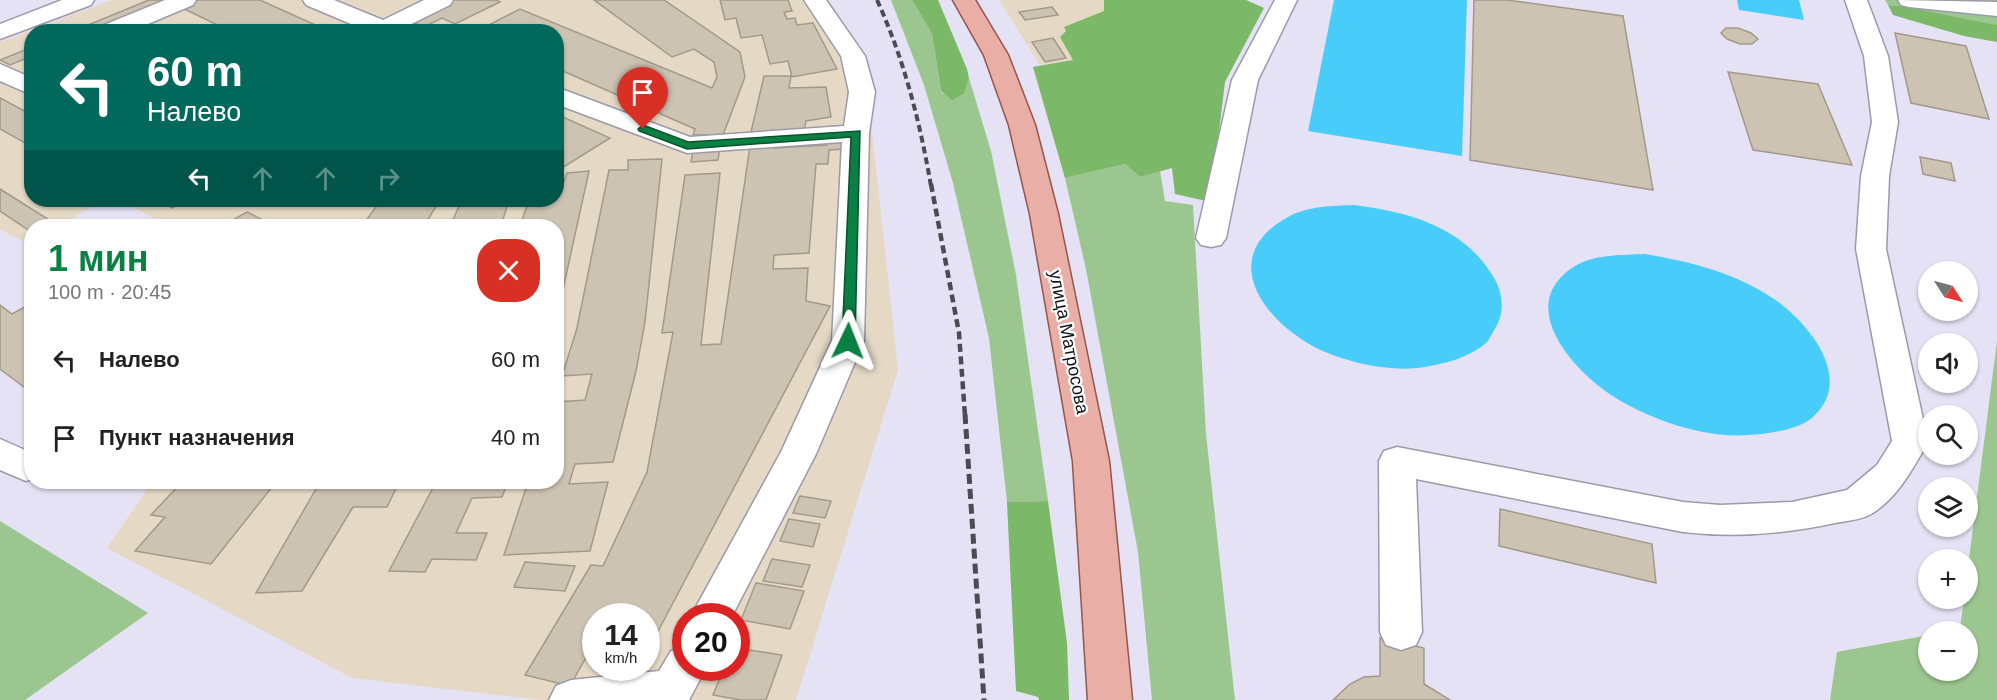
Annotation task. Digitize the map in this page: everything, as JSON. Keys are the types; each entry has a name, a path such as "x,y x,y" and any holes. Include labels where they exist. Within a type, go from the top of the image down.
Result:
{"main road":[{"name":"улица Матросова","path":"964,0 996,55 1022,125 1044,214 1091,461 1110,700"}],"street":[{"path":"0,32 83,0"},
{"path":"126,24 185,0"},
{"path":"314,0 373,24"},
{"path":"399,24 442,0"},
{"path":"718,603 798,454 848,341 856,133 862,92 853,56 815,0"},
{"path":"1211,238 1245,80 1286,0"},
{"path":"1401,632 1397,460 1683,517 1720,521 1792,517 1858,503 1890,474 1910,442 1871,249 1875,176 1885,122 1875,56 1856,0"},
{"path":"1909,0 1997,9"},
{"path":"1,73 24,65"},
{"path":"1,73 24,84"},
{"path":"564,98 687,145 856,133"},
{"path":"572,700 672,690 677,681"}],"shaded area":[{"path":"112,0 829,0 864,58 898,370 796,700 541,700 352,678 107,548 147,489 564,489 564,219 156,219 132,207 564,207 564,24 48,24"},
{"path":"999,0 1144,0 1086,63 1055,89"},
{"path":"24,33 24,207 92,207 71,219 24,219 24,242 0,229 0,42"}],"green space":[{"path":"891,0 912,0 932,34 941,92 953,99 964,94 969,78 991,151 1016,275 1048,501 1007,502 989,338 953,183 924,85"},
{"path":"912,0 938,0 967,69 969,78 964,94 952,100 941,91 932,34"},
{"path":"1104,0 1246,0 1264,8 1225,82 1213,180 1206,201 1175,194 1172,168 1140,177 1125,164 1065,178 1033,67 1073,60 1060,37 1066,31 1064,27 1104,11"},
{"path":"1885,0 1997,0 1997,25 1888,5"},
{"path":"1888,5 1997,25 1997,42 1964,36 1893,15"},
{"path":"1125,164 1140,177 1160,171 1165,201 1193,205 1206,434 1235,700 1152,700 1138,552 1086,269 1065,178"},
{"path":"1997,341 1997,700 1830,700 1837,652 1918,637 1918,681 1978,681 1978,621 1961,621 1963,609 1978,609 1978,549 1970,549 1972,537 1978,537 1978,489"},
{"path":"1048,501 1067,643 1069,700 1039,700 1038,697 1016,691 1007,502"},
{"path":"0,521 148,613 25,700 0,700"}],"water":[{"path":"1334,0 1467,0 1462,156 1308,131"},
{"path":"1737,0 1799,0 1804,20 1739,10"},
{"path":"1354,205 1415,218 1434,225 1468,246 1494,278 1501,295 1501,313 1488,341 1475,351 1453,361 1405,369 1369,365 1334,355 1302,340 1283,325 1256,290 1251,271 1254,252 1266,234 1295,213 1320,207"},
{"path":"1645,254 1697,265 1746,283 1777,301 1803,324 1823,354 1829,371 1829,387 1825,402 1813,417 1800,425 1773,432 1748,435 1711,433 1651,416 1615,398 1586,375 1561,345 1553,329 1549,312 1550,296 1558,280 1583,262 1609,256"}],"building":[{"path":"149,0 170,0 112,24 90,24"},
{"path":"196,0 260,0 313,24 215,24 180,7"},
{"path":"446,0 496,0 500,2 455,24 442,18 430,24 417,24 406,19"},
{"path":"594,0 664,0 740,52 745,77 723,135 693,135 695,129 564,72 564,27 712,88 717,77 714,62 694,49 672,57"},
{"path":"720,0 788,0 792,11 784,12 787,19 795,18 797,25 813,23 837,69 792,77 788,61 770,64 762,35 741,38 736,18 725,20"},
{"path":"1474,0 1507,0 1623,16 1653,190 1470,160"},
{"path":"1052,7 1058,15 1025,20 1019,12"},
{"path":"520,9 556,24 491,24"},
{"path":"140,20 148,24 131,24"},
{"path":"1726,28 1738,28 1751,33 1758,39 1752,44 1740,44 1727,39 1721,33"},
{"path":"1895,33 1966,46 1989,119 1911,103"},
{"path":"1053,38 1066,58 1045,62 1032,42"},
{"path":"24,50 24,59 10,65 0,60"},
{"path":"1728,72 1818,84 1852,165 1753,150"},
{"path":"764,76 791,76 789,88 826,87 831,117 806,121 804,131 751,132"},
{"path":"0,98 24,111 24,142 0,129"},
{"path":"564,118 610,138 564,167"},
{"path":"827,142 844,142 844,149 829,150 828,164 816,164 809,253 774,255 773,269 808,268 806,301 830,306 660,628 660,603 582,603 582,665 570,686 525,675 591,565 603,566 647,472 673,332 662,333 685,175 720,173 701,345 721,344 750,146 775,145 775,148 827,145"},
{"path":"720,148 718,160 691,162 693,150"},
{"path":"1920,157 1951,163 1955,181 1923,174"},
{"path":"662,159 645,322 636,371 613,462 575,464 569,484 608,482 590,551 504,555 526,489 564,489 564,401 585,400 592,374 564,376 564,370 577,328 609,170 628,170 628,160"},
{"path":"589,171 564,285 564,219 522,219 527,207 564,207 564,181 567,173"},
{"path":"0,189 24,204 24,207 29,207 48,219 24,219 24,227 0,211"},
{"path":"376,207 436,207 428,219 367,219"},
{"path":"459,207 507,207 503,219 453,219"},
{"path":"247,212 261,219 234,219"},
{"path":"0,305 12,314 24,307 24,387 0,369"},
{"path":"175,489 270,489 211,564 135,551 165,517 151,515"},
{"path":"316,489 396,489 387,507 353,507 302,591 256,593"},
{"path":"432,489 505,489 502,497 472,498 456,533 487,533 476,560 432,559 425,572 389,571"},
{"path":"800,496 831,501 825,518 793,513"},
{"path":"1500,509 1652,544 1656,583 1499,546"},
{"path":"789,519 820,524 813,547 780,541"},
{"path":"772,559 810,565 802,587 763,581"},
{"path":"525,562 575,566 565,591 514,587"},
{"path":"756,583 804,591 790,629 750,622 750,603 748,603"},
{"path":"1380,638 1424,648 1424,684 1450,700 1333,700 1350,684 1364,677 1380,676"},
{"path":"750,650 782,655 766,700 741,700 713,695 719,681 750,681"}],"railway":[{"path":"877,0 887,22 910,91 931,186"},
{"path":"931,184 959,333 965,416"},
{"path":"965,414 984,700"}],"route":[{"path":"643,129 687,145 856,133 848,341"}]}
